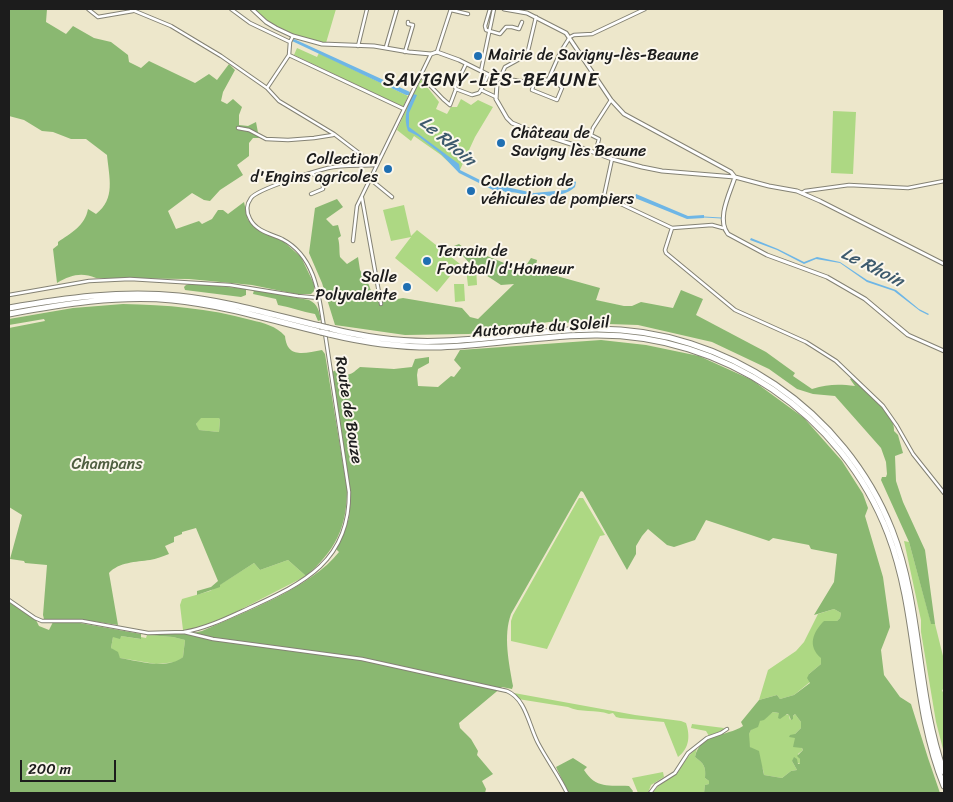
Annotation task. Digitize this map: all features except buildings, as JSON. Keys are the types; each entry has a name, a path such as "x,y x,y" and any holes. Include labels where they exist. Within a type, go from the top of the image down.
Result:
{"highway":[{"name":"Autoroute du Soleil","path":"9,308 96,295 160,294 217,301 320,329"},
{"name":"Autoroute du Soleil","path":"9,314 91,301 122,299 160,300 216,306 329,331 369,342 420,347 461,346 574,335 606,335 643,338 680,346 715,358 749,374 787,399 816,424 845,457 869,494 888,533 906,600 927,734 944,786"},
{"name":"Autoroute du Soleil","path":"329,331 382,339 428,342 574,330 606,329 637,332 675,339 711,350 746,366 784,390 820,420 845,449 870,486 889,522 900,552 908,586 927,708 944,772"}],"street":[{"path":"88,9 98,17 132,10 171,26 221,56 267,88 279,101 334,134 375,166"},
{"path":"231,9 250,23 291,42"},
{"path":"252,9 266,22 293,37 326,45 386,47 405,52 431,54 437,52 498,80 534,82 536,79 548,80 560,84 562,88 558,100 532,90 534,82"},
{"path":"358,46 367,9"},
{"path":"386,47 397,9"},
{"path":"437,52 451,9 468,14"},
{"path":"490,9 485,26 486,30 500,34 506,27 519,29 522,22"},
{"path":"481,71 494,9"},
{"path":"504,9 527,13 566,33 610,100 624,114 732,172 735,177 723,217 723,228 728,234 756,250 819,273 861,296 908,335 944,351"},
{"path":"548,80 560,53 570,37 592,34 645,9"},
{"path":"536,17 527,55 505,67 498,80 496,97 505,114 512,122 534,132 574,144 612,159 658,170 735,177 802,193 944,264"},
{"path":"405,52 413,25 408,24 408,22"},
{"path":"267,88 289,54 293,37"},
{"path":"289,54 404,109"},
{"path":"353,242 357,206 431,54"},
{"path":"421,76 450,105 455,87 466,64"},
{"path":"456,89 472,95 479,93 488,75"},
{"path":"481,90 496,97"},
{"path":"595,153 599,138 591,134 610,100"},
{"path":"238,128 249,130 266,139 288,140 334,134"},
{"path":"612,159 604,194 672,228 712,226 723,228"},
{"name":"Route de Bouze","path":"184,632 199,630 294,586 317,571 340,539 347,518 349,492 314,275 304,258 288,243 255,225 250,220 247,208 251,197 262,190 312,173 329,168 375,166"},
{"path":"311,194 323,189 324,184 312,173"},
{"path":"370,179 392,197"},
{"path":"802,193 849,185 908,188 944,181"},
{"path":"362,197 381,304"},
{"path":"672,228 665,250 666,253 734,310 811,345 836,361 883,406 913,454 944,493"},
{"path":"9,295 90,281 130,279 230,285 319,298"},
{"path":"9,600 34,618 47,621 82,621 148,633 184,632 213,639 362,659 505,690 514,695 524,710 538,742 567,793"},
{"path":"650,793 656,785 674,772 688,753 707,738 727,728"}],"green space":[{"path":"9,9 47,9 46,22 66,34 73,26 94,38 111,42 128,55 129,62 141,68 149,61 195,83 209,74 217,80 229,64 235,70 223,92 221,101 227,104 233,99 242,107 239,115 239,125 248,126 256,122 259,138 253,138 249,143 249,156 237,165 243,175 220,190 210,201 204,200 192,193 168,211 176,229 199,221 202,224 212,219 218,210 223,210 228,214 244,202 248,220 254,226 283,241 301,257 314,284 314,291 311,294 296,294 252,285 189,279 96,278 81,275 72,276 57,283 53,249 58,245 58,242 81,225 88,209 96,214 102,208 109,195 110,179 107,155 86,139 71,139 53,132 42,131 24,120 9,116"},
{"path":"252,9 336,9 326,43 286,32 269,23"},
{"path":"297,48 317,57 319,53 408,96 403,107 294,55"},
{"path":"420,78 439,102 436,109 447,114 451,107 457,107 461,99 471,105 478,100 493,107 475,137 459,172 441,155 414,136 411,141 397,130"},
{"path":"833,111 856,112 853,174 831,173"},
{"path":"337,199 343,207 326,219 333,226 338,225 341,236 338,238 340,257 347,264 358,257 360,270 371,291 377,290 379,298 392,300 403,298 462,308 470,317 478,319 514,284 501,285 472,266 454,246 459,244 472,254 475,251 509,265 525,267 531,258 537,260 535,270 600,288 596,300 624,306 632,306 641,302 673,308 681,290 703,299 696,315 766,352 795,373 793,376 812,389 834,385 855,386 850,379 853,377 885,409 893,424 894,431 898,435 903,453 895,456 896,481 903,502 925,550 935,624 931,624 909,542 881,480 887,474 886,462 881,448 835,396 813,394 797,389 769,369 712,342 638,325 549,322 469,334 405,335 335,325 322,283 309,253 315,208"},
{"name":"Terrain de Football d'Honneur","path":"404,205 411,236 417,230 460,264 437,292 395,258 411,237 391,241 383,210"},
{"path":"476,267 477,285 468,286 466,268"},
{"path":"192,283 246,289 246,295 241,297 185,290 184,287 186,285"},
{"path":"454,284 464,284 465,301 455,302"},
{"path":"254,290 309,300 319,311 321,320 318,321 315,314 278,305 276,299 253,294"},
{"name":"Champans","path":"139,304 171,306 219,313 261,322 274,327 285,336 289,348 298,353 322,350 325,354 347,489 345,516 342,527 332,548 316,567 306,576 288,560 260,570 254,563 220,585 220,587 197,595 197,591 211,587 218,581 196,528 182,532 182,534 174,537 174,542 165,546 169,554 152,560 123,565 109,573 118,625 78,619 44,619 47,565 25,563 24,561 10,559 22,515 9,507 9,328 45,321 44,319 9,325 9,319 73,308","holes":["201,418 219,418 219,432 199,430 196,424"]},
{"path":"601,340 646,345 699,356 752,380 804,418 842,461 863,494 868,508 865,516 883,577 890,627 881,650 884,675 900,697 911,704 940,793 704,793 705,785 709,784 709,781 705,778 704,766 695,757 702,744 714,737 743,726 741,722 759,700 777,695 780,699 794,695 810,683 807,678 809,674 821,664 821,658 814,649 813,639 824,621 837,621 841,613 834,609 814,615 834,582 837,554 811,549 809,545 773,538 769,541 706,520 695,540 674,547 667,545 648,529 636,546 636,554 627,570 581,491 511,614 507,640 512,689 502,687 459,723 460,728 471,739 478,751 477,755 493,774 482,781 486,789 485,793 9,793 9,602 36,620 39,626 49,630 53,622 80,623 141,634 141,639 121,636 120,639 113,637 111,648 118,652 120,658 153,664 176,661 183,657 185,640 144,634 193,633 202,631 294,588 327,565 339,552 336,549 349,518 351,497 332,372 336,370 349,374 360,367 394,369 412,367 415,359 429,357 429,363 418,369 418,386 438,387 451,376 454,377 461,368 454,360 460,350","holes":["773,712 779,713 778,718 780,719 787,714 791,720 795,714 801,722 801,728 789,737 795,738 793,747 802,748 803,750 797,756 800,759 800,764 798,764 797,759 794,757 792,761 797,770 791,771 782,778 764,775 759,751 750,747 749,734 751,730 758,727 760,721"]},
{"path":"200,418 219,418 219,432 198,430 196,424"},
{"path":"579,498 583,498 605,535 600,536 547,649 511,641 511,621 513,615"},
{"path":"904,541 909,542 931,623 935,624 944,660 944,689 942,690 944,695 944,753 936,722 921,632 921,620"},
{"path":"288,560 306,576 230,615 199,628 183,630 180,605 182,599 210,591 254,563 260,570"},
{"path":"834,609 841,613 840,618 837,621 824,621 821,664 809,674 810,682 794,695 780,699 777,695 759,700 768,670 796,651 804,642 818,614"},
{"path":"147,635 185,640 183,657 177,662 156,664 120,658 111,648 113,637 121,636 140,639 141,637 146,638"},
{"path":"514,693 635,715 681,721 686,723 687,745 678,757 664,722 620,718 616,717 613,713 578,710 518,699"},
{"path":"773,712 789,715 790,720 795,714 801,722 801,728 795,734 795,738 803,750 798,754 800,764 792,761 797,770 791,771 782,778 764,775 763,769 748,742 748,736 753,727"},
{"path":"692,724 724,728 709,736 706,731 691,728"},
{"path":"697,748 695,757 704,766 705,778 709,781 709,784 705,785 704,793 653,793 676,773"},
{"path":"573,758 587,767 584,770 598,783 609,786 629,786 633,791 632,793 562,793 567,790 556,767"},
{"path":"663,772 664,777 651,785 648,793 638,793 632,778"}],"water":[{"path":"294,39 410,92 409,95 292,41"},
{"path":"413,94 417,95 409,113 409,127 459,164 460,170 492,186 534,193 566,190 573,180 576,182 575,187 570,191 551,196 508,193 501,190 495,191 459,173 440,153 418,136 408,131 406,112"},
{"path":"636,194 688,216 704,215 704,218 687,219 635,198"},
{"path":"751,238 804,262 817,257 840,262 867,280 896,290 919,309 929,314 920,311 894,291 867,282 840,263 816,259 804,264 777,250 750,240"}],"waterway":[{"name":"Le Rhoin","path":"704,217 721,218"}],"place":[{"name":"Mairie de Savigny-lès-Beaune","path":"478,56"},
{"name":"Château de Savigny lès Beaune","path":"501,143"},
{"name":"Collection d'Engins agricoles","path":"388,169"},
{"name":"Collection de véhicules de pompiers","path":"471,191"},
{"name":"Terrain de Football d'Honneur","path":"427,261"},
{"name":"Salle Polyvalente","path":"407,287"}],"district":[{"name":"SAVIGNY-LÈS-BEAUNE","path":"491,81"}]}
